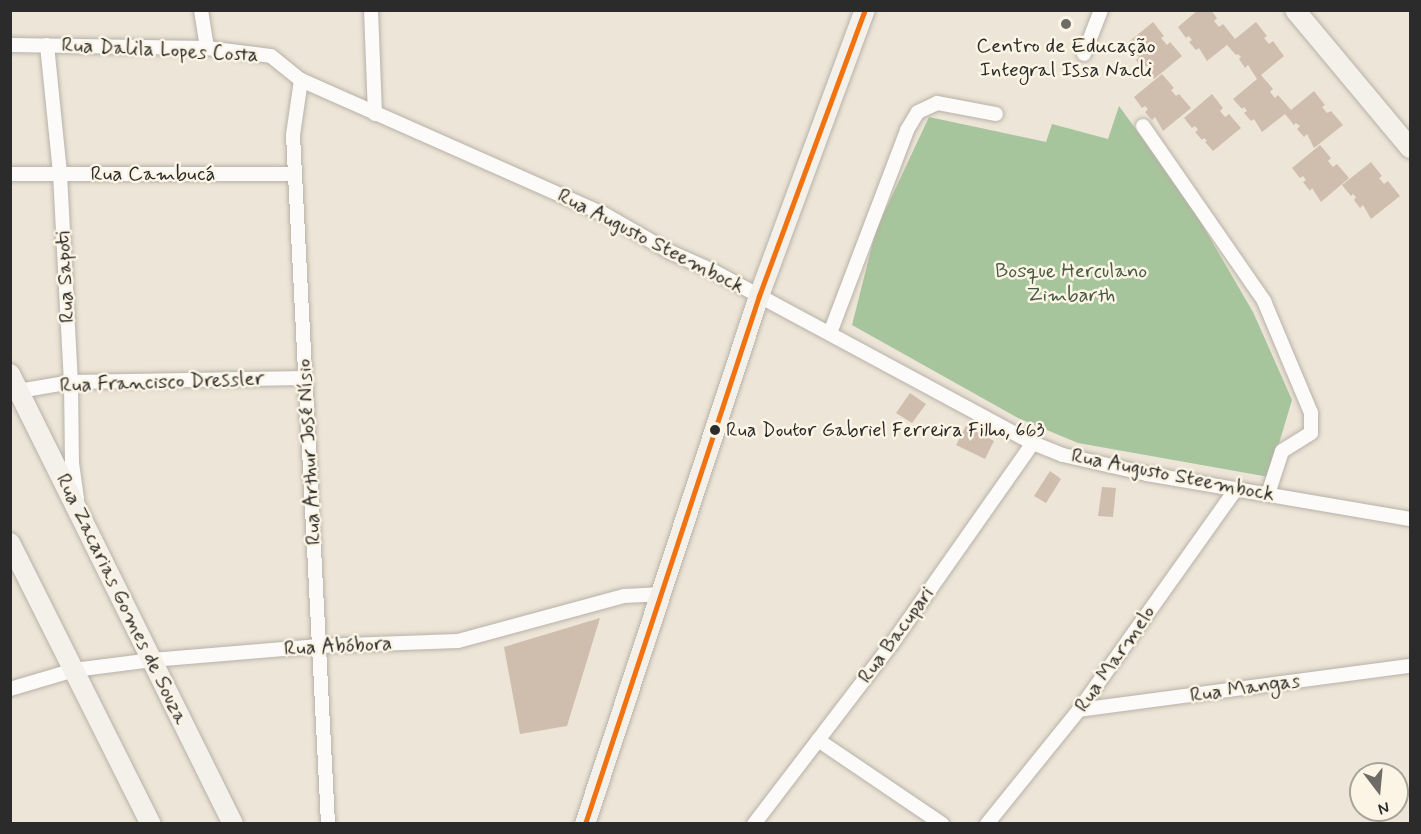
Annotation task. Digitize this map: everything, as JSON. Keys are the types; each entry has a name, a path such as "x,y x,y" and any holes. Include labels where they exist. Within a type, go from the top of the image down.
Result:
{"main road":[{"path":"585,824 663,594 759,296 865,10"},
{"path":"1295,10 1410,148"},
{"name":"Rua Zacarias Gomes de Souza","path":"15,383 233,824"},
{"path":"10,543 151,824"}],"street":[{"path":"201,10 207,48"},
{"path":"371,10 375,114"},
{"path":"1084,54 1101,10"},
{"name":"Rua Dalila Lopes Costa","path":"10,45 207,48 272,56 301,80"},
{"name":"Rua Sapoti","path":"47,45 60,174 71,382 72,463 78,510"},
{"name":"Rua Augusto Steembock","path":"301,80 603,214 670,252 713,270 1033,443 1063,455 1103,466 1410,519"},
{"name":"Rua Arthur José Nísio","path":"301,80 293,135 328,824"},
{"path":"830,333 907,130 918,112 937,103 996,114"},
{"path":"1143,126 1264,301 1311,413 1311,433 1282,451 1268,494"},
{"name":"Rua Cambucá","path":"10,174 295,174"},
{"name":"Rua Francisco Dressler","path":"15,383 305,378"},
{"name":"Rua Bacupari","path":"754,824 893,642 1033,443"},
{"name":"Rua Marmelo","path":"987,824 1079,710 1236,489"},
{"name":"Rua Abóbora","path":"10,689 75,670 152,660 318,646 458,641 624,596 663,594"},
{"name":"Rua Mangas","path":"1079,710 1410,666"},
{"path":"818,740 942,824"}],"green space":[{"name":"Bosque Herculano Zimbarth","path":"1119,106 1189,202 1253,312 1292,400 1269,477 1078,443 1018,418 852,325 876,230 929,117 1046,142 1052,124 1108,139"}],"building":[{"path":"1198,10 1211,10 1217,18 1214,21 1219,27 1223,24 1235,39 1256,22 1267,36 1264,38 1269,44 1273,41 1284,56 1261,75 1273,89 1270,92 1275,98 1278,95 1291,110 1314,91 1325,105 1322,107 1327,113 1331,111 1343,125 1314,148 1307,134 1304,137 1297,129 1300,126 1296,123 1294,125 1285,114 1262,132 1254,119 1251,121 1244,113 1247,111 1244,107 1242,109 1233,99 1257,79 1248,65 1245,68 1239,59 1241,57 1227,45 1207,61 1199,48 1196,50 1189,42 1192,40 1189,36 1186,38 1178,27"},
{"path":"1153,22 1164,36 1161,38 1167,45 1170,42 1182,56 1154,79 1146,70 1148,68 1145,65 1142,68 1136,60 1139,57 1135,54 1133,56 1125,45"},
{"path":"1162,74 1174,88 1171,90 1176,96 1179,94 1191,108 1163,131 1155,117 1152,120 1145,112 1148,109 1145,106 1142,108 1134,97"},
{"path":"1212,94 1223,108 1220,111 1225,117 1229,114 1241,128 1213,151 1205,142 1207,141 1204,138 1202,140 1195,132 1198,130 1195,126 1192,128 1184,118"},
{"path":"1320,145 1331,158 1328,161 1333,167 1337,164 1349,178 1321,202 1312,188 1310,191 1303,182 1306,180 1303,176 1300,178 1292,168"},
{"path":"1371,162 1382,176 1379,178 1384,184 1388,181 1400,196 1371,219 1363,205 1360,208 1354,200 1356,197 1353,194 1351,196 1342,185"},
{"path":"910,393 926,404 912,423 896,413"},
{"path":"966,426 994,441 985,459 956,445"},
{"path":"1050,471 1061,479 1046,503 1034,496"},
{"path":"1102,487 1116,488 1113,517 1098,516"},
{"path":"600,618 567,726 520,734 504,647"}],"transit line":[{"path":"585,824 759,296 865,10"}],"place":[{"name":"Centro de Educação Integral Issa Nacli","path":"1066,24"},
{"name":"Rua Doutor Gabriel Ferreira Filho, 663","path":"715,430"}]}
